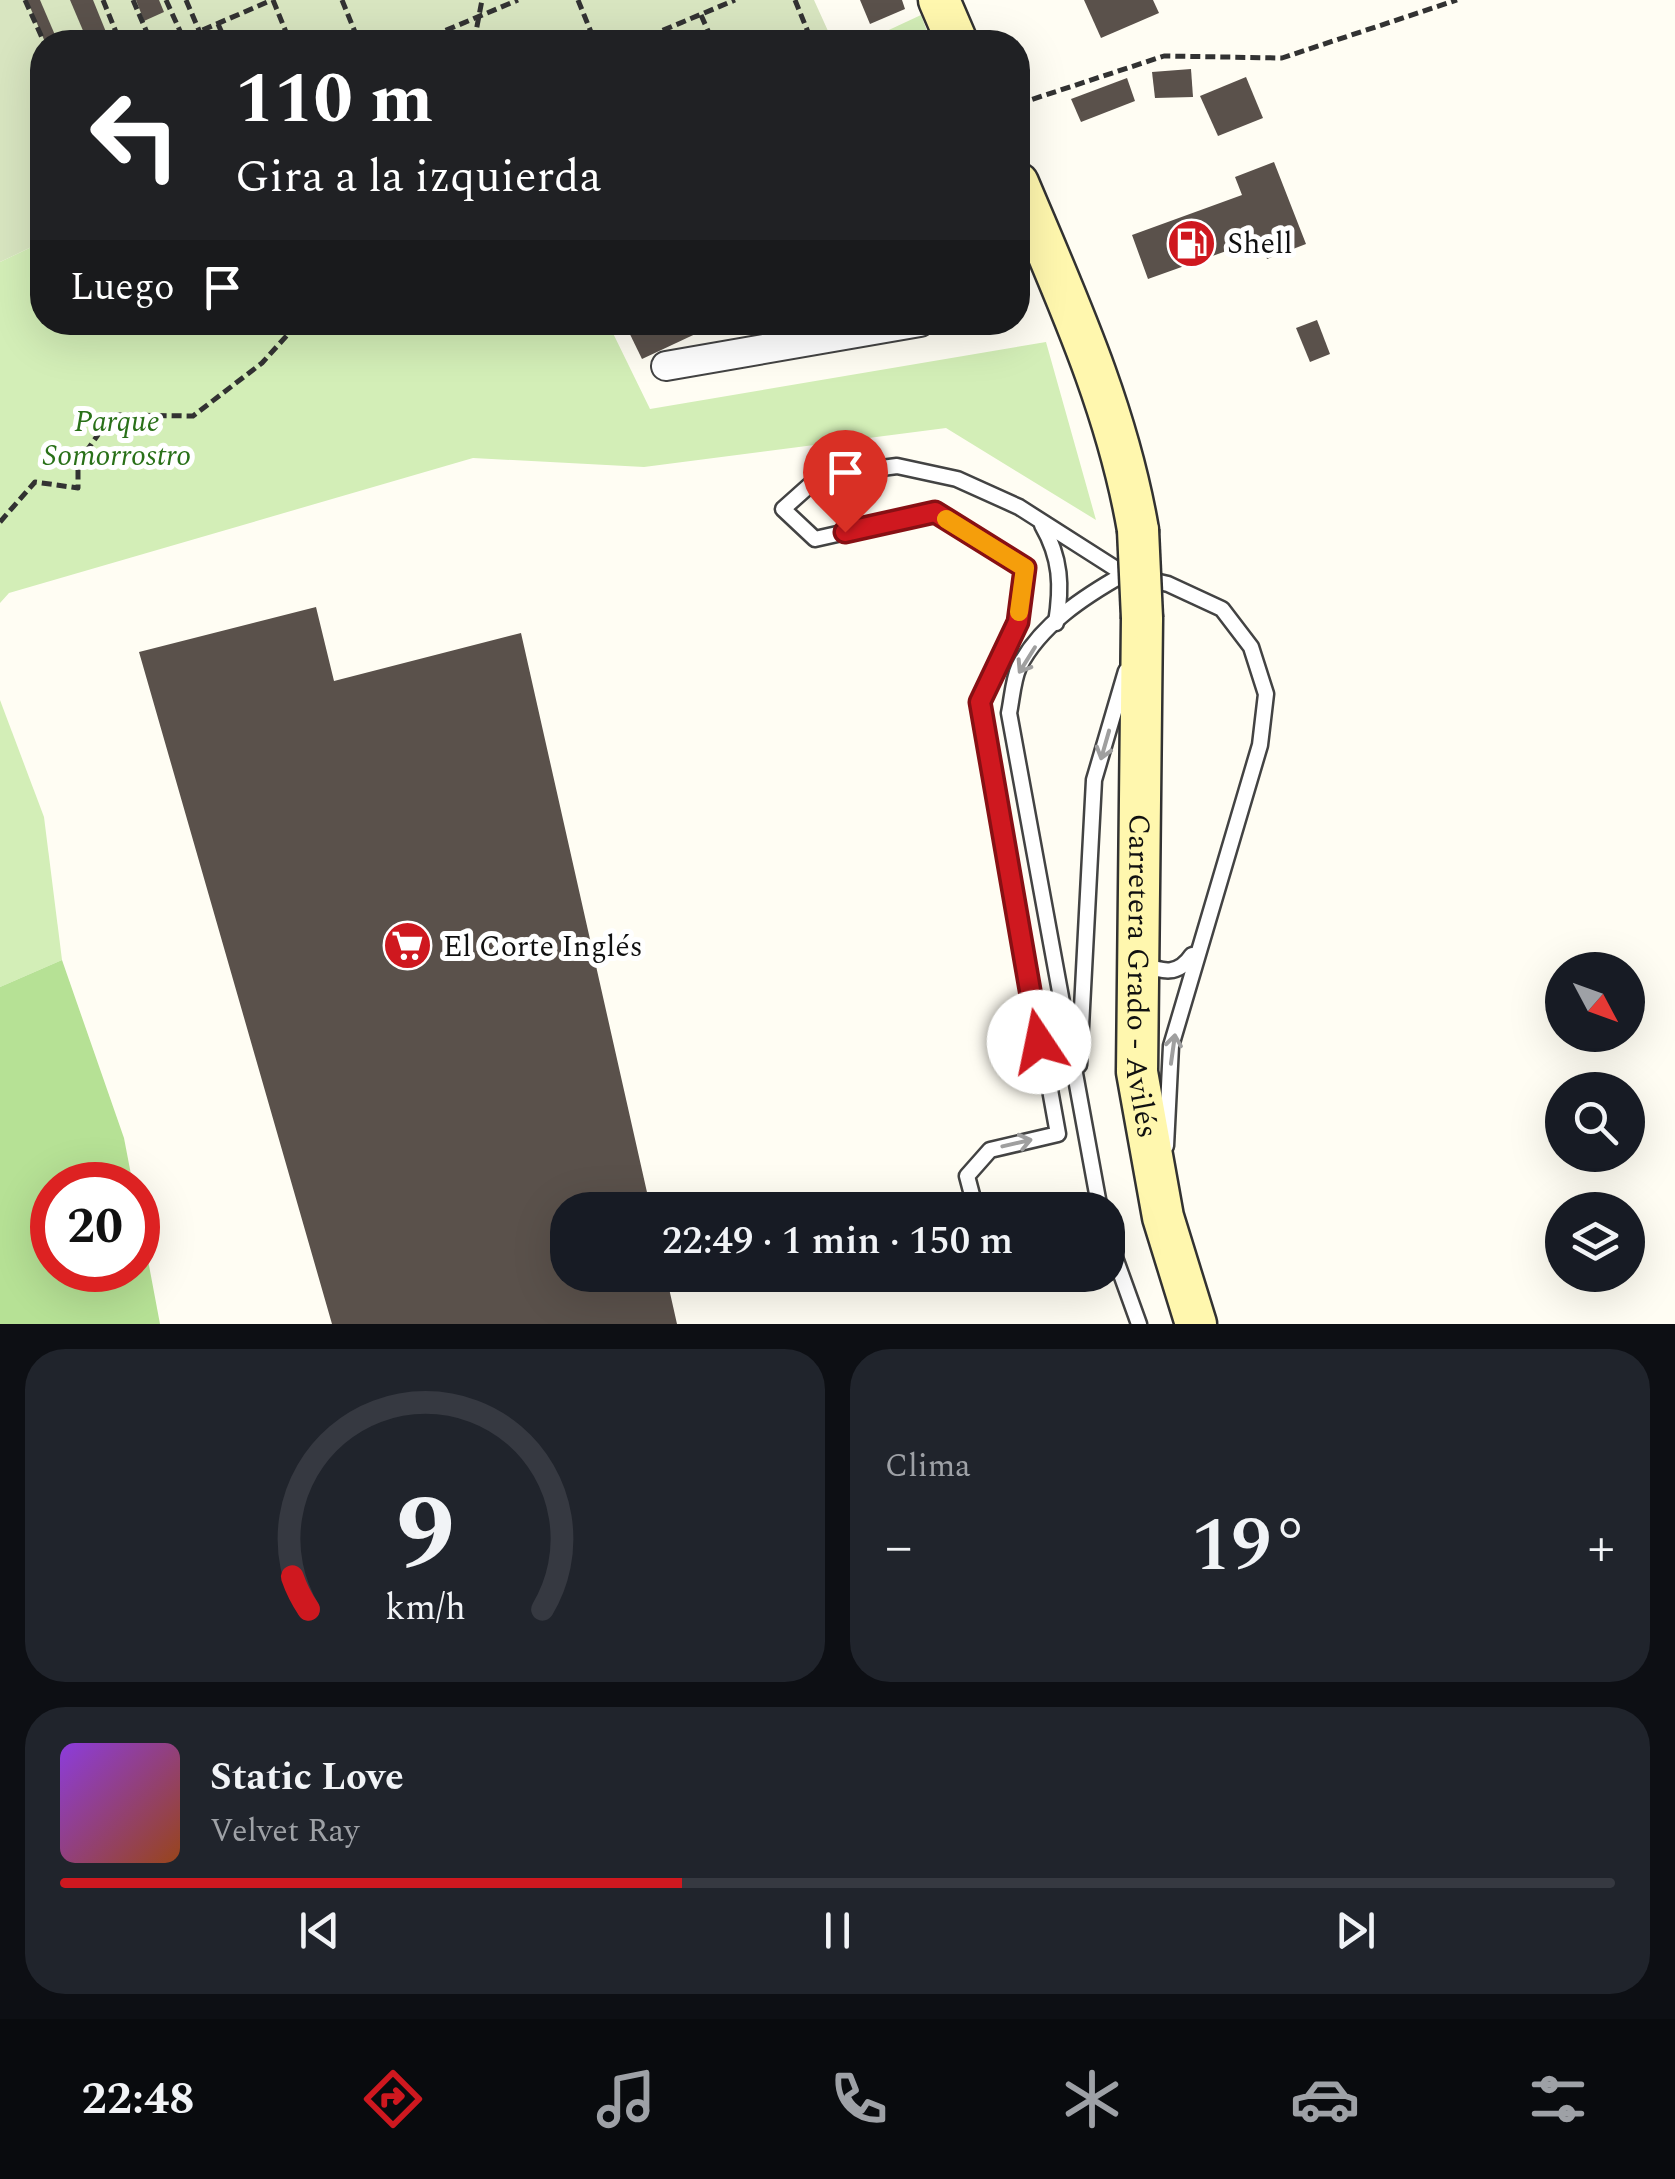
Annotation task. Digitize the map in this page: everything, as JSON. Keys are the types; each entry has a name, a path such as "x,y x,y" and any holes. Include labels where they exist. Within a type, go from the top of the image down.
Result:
{"main road":[{"path":"939,0 952,30"},
{"name":"Carretera Grado - Avilés","path":"1030,212 1098,374 1127,464 1138,530 1142,618 1137,1072 1163,1216 1196,1324"}],"street":[{"path":"666,366 845,335"}],"lane":[{"path":"971,1192 967,1176 990,1150 1058,1134 980,702 1018,622 1025,568 935,512 815,539 783,509 820,476 896,466 957,479 1040,520 1124,574 1168,584 1222,609 1251,647 1266,694 1260,745 1171,1046 1163,1216"},
{"path":"1040,520 1056,550 1060,575 1056,622"},
{"path":"1097,1192 1009,714 1019,668 1056,622 1082,598 1124,574"},
{"path":"1078,1088 1094,780 1142,618"},
{"path":"1137,962 1165,973 1185,966 1198,946"},
{"path":"1125,1285 1139,1324"}],"path":[{"path":"25,0 39,30"},
{"path":"103,0 115,30"},
{"path":"133,0 145,30"},
{"path":"166,0 179,30"},
{"path":"186,0 198,30"},
{"path":"204,30 272,0 285,30"},
{"path":"342,0 355,30"},
{"path":"476,30 482,0"},
{"path":"447,30 518,0"},
{"path":"578,0 590,30"},
{"path":"663,30 735,0"},
{"path":"794,0 807,30"},
{"path":"1030,100 1164,56 1282,58 1457,0"},
{"path":"701,14 708,30"},
{"path":"218,24 221,30"},
{"path":"0,522 35,482 78,488 78,463 112,415 193,416 262,362 287,335"}],"green space":[{"path":"0,0 814,0 828,30 30,30 30,248 0,262"},
{"path":"921,15 927,30 889,30"},
{"name":"Parque Somorrostro","path":"30,248 30,335 614,335 650,409 1046,342 1096,520 946,428 644,467 473,458 9,593 0,603 0,262"},
{"path":"0,700 44,817 62,960 0,987"},
{"path":"62,960 124,1138 129,1162 30,1162 30,1292 154,1292 160,1324 0,1324 0,987"}],"building":[{"path":"27,0 40,0 53,30 40,30"},
{"path":"70,0 93,0 105,30 83,30"},
{"path":"136,0 159,0 164,12 144,21"},
{"path":"860,0 902,0 905,9 870,24"},
{"path":"1084,0 1153,0 1159,13 1101,38"},
{"path":"1191,69 1193,97 1155,98 1152,72"},
{"path":"1246,77 1263,118 1218,136 1200,96"},
{"path":"1127,78 1135,101 1081,122 1071,99"},
{"path":"1274,162 1306,244 1267,259 1260,239 1148,279 1132,235 1242,195 1235,177"},
{"path":"1317,320 1330,354 1310,362 1296,328"},
{"path":"630,335 693,335 642,359"},
{"name":"El Corte Inglés","path":"316,607 334,681 521,633 647,1192 550,1192 550,1292 670,1292 677,1324 332,1324 139,652"}],"slow traffic":[{"path":"946,519 1025,568 1019,612"}],"place":[{"name":"Shell","path":"1192,243"},
{"name":"El Corte Inglés","path":"408,946"}],"route":[{"path":"845,532 935,512 1025,568 1018,622 980,702 1039,1042"}]}
